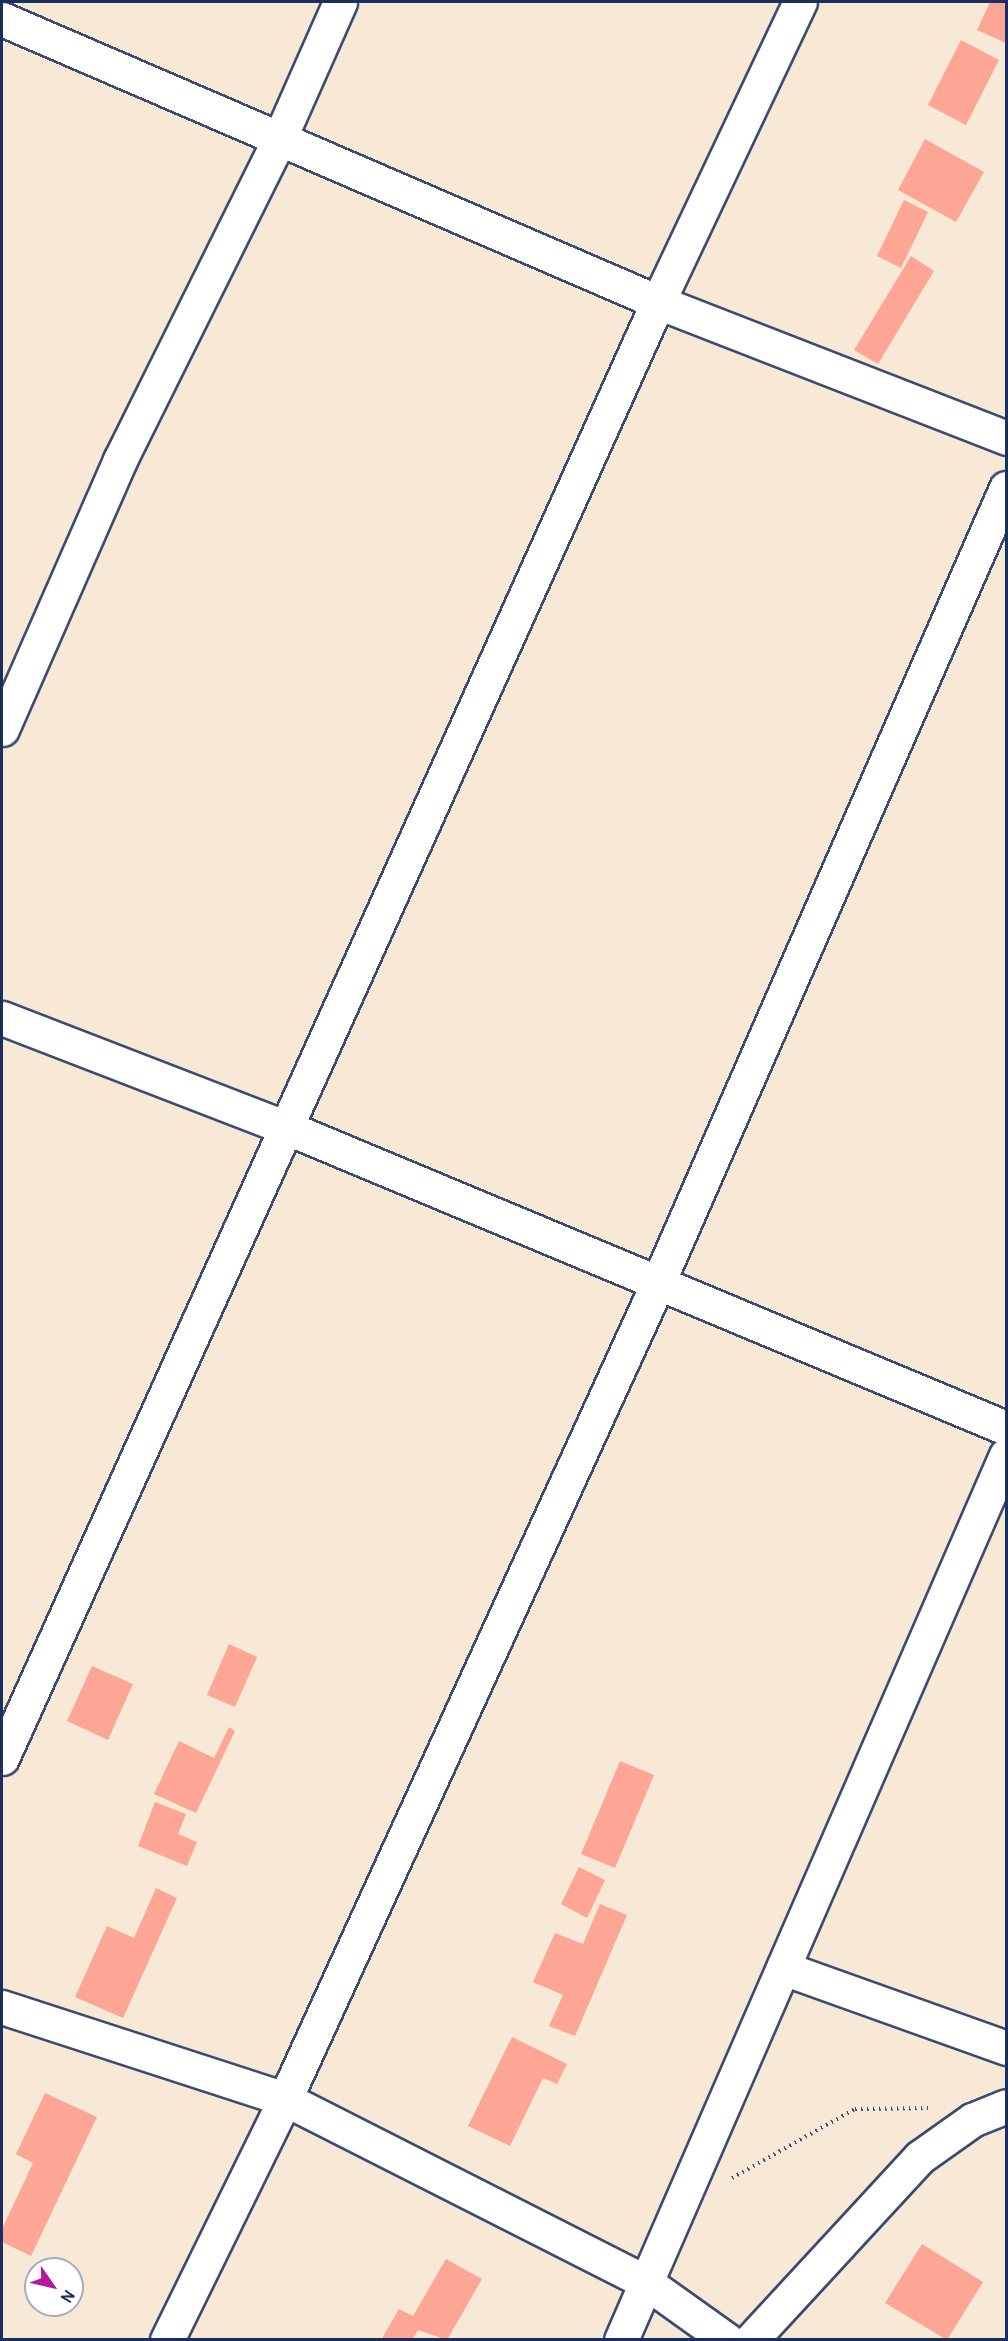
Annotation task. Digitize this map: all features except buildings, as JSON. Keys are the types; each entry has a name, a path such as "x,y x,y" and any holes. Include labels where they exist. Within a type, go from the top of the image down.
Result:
{"street":[{"path":"2,729 120,460 278,142 340,2"},
{"path":"2,1758 658,302 800,2"},
{"path":"2,19 278,142 658,302 1006,438"},
{"path":"167,2340 285,2100 657,1285 1006,488"},
{"path":"2,1018 285,1127 657,1285 1006,1428"},
{"path":"621,2340 1006,1455"},
{"path":"783,1968 1006,2048"},
{"path":"2,2007 285,2100 647,2283 727,2340"},
{"path":"751,2340 920,2157 972,2120 1006,2106"}],"path":[{"path":"680,2207 855,2109 920,2106 972,2120"}]}
